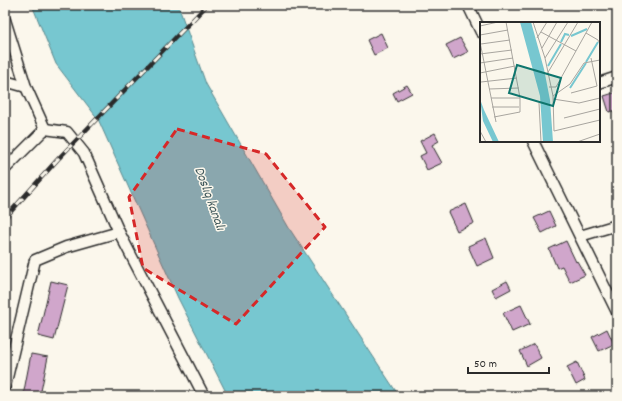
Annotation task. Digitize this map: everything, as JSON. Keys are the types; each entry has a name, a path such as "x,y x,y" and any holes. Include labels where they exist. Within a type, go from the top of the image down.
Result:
{"street":[{"path":"468,5 480,30"},
{"path":"5,20 26,87 45,129"},
{"path":"600,82 617,77"},
{"path":"5,81 26,87"},
{"path":"5,169 45,129"},
{"path":"45,129 67,132 84,153 119,232 203,392 195,396"},
{"path":"533,142 617,312"},
{"path":"580,236 617,225"},
{"path":"5,386 34,260 66,247 119,232"}],"highlighted area":[{"path":"177,129 266,154 325,227 236,324 143,268 129,197"}],"water":[{"name":"Doslıq kanalı","path":"32,5 178,5 206,84 289,228 399,396 228,396 178,298 98,119 56,64"}],"building":[{"path":"381,33 388,48 374,55 367,40"},
{"path":"460,38 468,52 453,59 446,45"},
{"path":"407,85 412,93 397,101 393,93"},
{"path":"617,92 617,110 609,112 604,96"},
{"path":"435,133 439,141 432,145 442,163 427,170 420,156 426,153 420,141"},
{"path":"466,204 474,223 457,231 448,212"},
{"path":"549,211 556,226 542,233 534,218"},
{"path":"486,238 494,258 477,266 468,246"},
{"path":"566,241 576,262 577,261 585,275 570,282 562,266 557,268 549,249"},
{"path":"51,281 68,285 54,340 38,336"},
{"path":"507,281 511,289 496,297 492,289"},
{"path":"521,305 530,324 512,332 503,313"},
{"path":"607,329 614,344 599,351 592,337"},
{"path":"534,344 541,358 527,366 520,351"},
{"path":"31,354 48,357 40,396 23,396"},
{"path":"577,362 585,380 576,385 567,367"}],"railway":[{"path":"5,218 58,159 207,5"}]}
